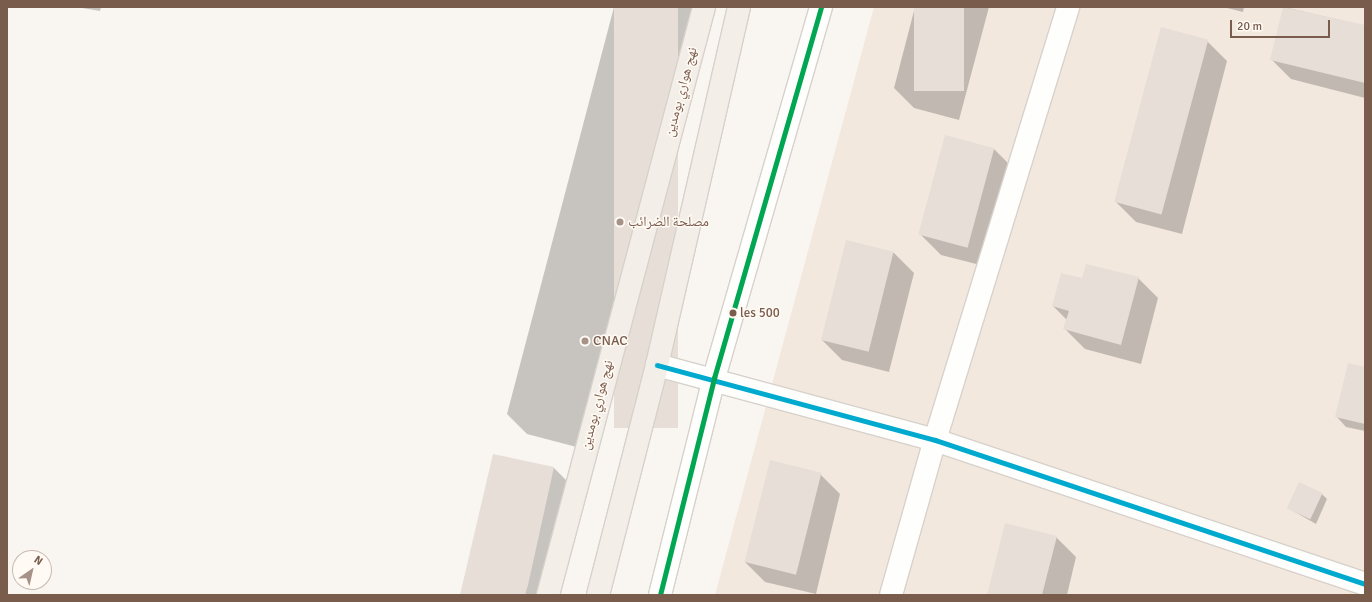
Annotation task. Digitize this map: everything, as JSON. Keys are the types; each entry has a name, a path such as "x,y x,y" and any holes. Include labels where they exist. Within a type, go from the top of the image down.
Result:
{"main road":[{"name":"نهج هواري بومدين","path":"548,595 704,7"},
{"path":"598,595 657,365 739,7"}],"street":[{"path":"660,595 714,378 821,7"},
{"path":"891,595 935,440 1068,7"},
{"path":"657,365 714,378 935,440 1365,584"}],"shaded area":[{"path":"874,7 1365,7 1365,595 715,595"}],"building":[{"path":"614,7 678,7 678,428 614,428"},
{"path":"914,7 964,7 964,91 914,91"},
{"path":"1283,7 1365,25 1365,83 1270,60"},
{"path":"1161,27 1208,40 1161,215 1114,202"},
{"path":"945,135 994,148 968,248 918,234"},
{"path":"846,240 894,252 869,352 821,340"},
{"path":"1086,264 1139,277 1121,345 1063,329 1069,311 1052,306 1061,273 1082,278"},
{"path":"1348,363 1365,367 1365,424 1335,417"},
{"path":"493,454 554,467 528,585 525,595 460,595"},
{"path":"770,460 821,473 796,575 745,562"},
{"path":"1299,482 1323,493 1310,519 1287,508"},
{"path":"1005,523 1057,536 1042,595 987,595"}],"transit line":[{"path":"660,595 714,378 821,7"},
{"path":"657,365 935,440 1365,584"}],"place":[{"name":"مصلحة الضرائب","path":"620,222"},
{"name":"les 500","path":"733,313"},
{"name":"CNAC","path":"585,341"}]}
